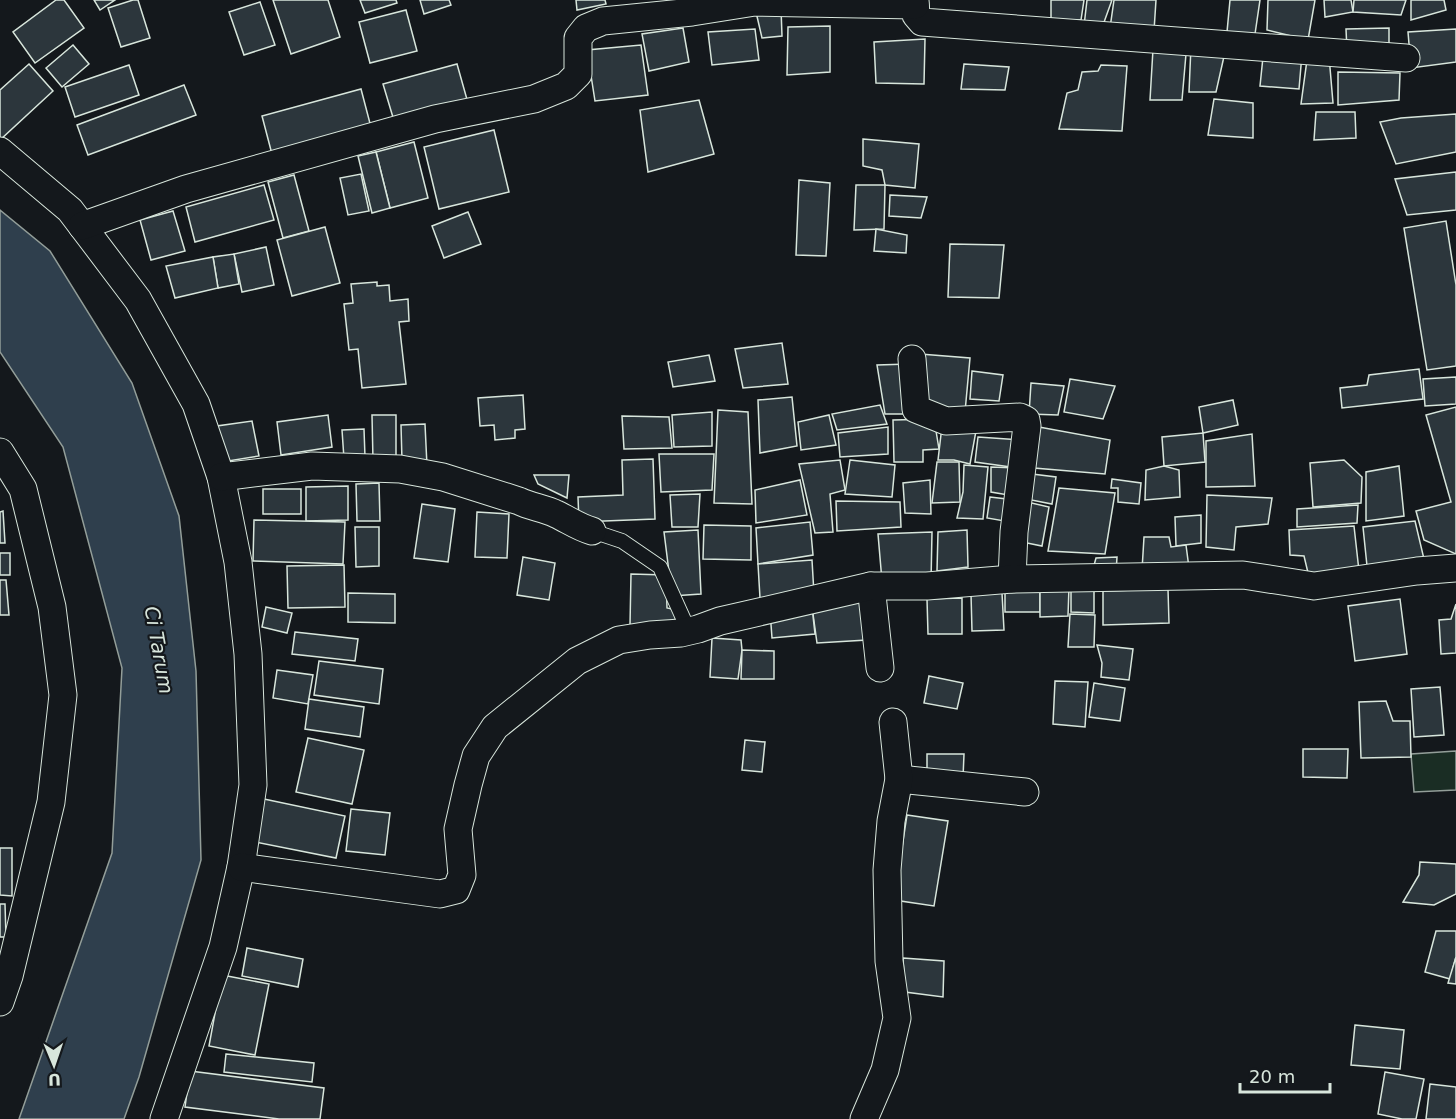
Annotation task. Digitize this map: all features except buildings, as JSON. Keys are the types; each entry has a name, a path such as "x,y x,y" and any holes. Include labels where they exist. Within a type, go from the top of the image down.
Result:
{"street":[{"path":"82,226 186,189 435,119 534,99 566,86 578,74 578,38 586,28 603,21 692,6 754,2 915,3 918,19 922,22 1406,58"},
{"path":"0,151 70,210 138,300 196,404 221,477 238,562 248,654 253,785 241,867 223,947 164,1119"},
{"path":"912,359 916,409 946,421 1020,417 1026,420 1014,532 1012,579"},
{"path":"0,452 23,489 52,607 63,695 51,802 4,976 0,1002"},
{"path":"221,477 312,466 400,469 443,477 519,501 530,507 555,513 581,528 592,531"},
{"path":"241,867 440,894 456,890 462,875 458,829 476,756 495,727 577,662 619,640 698,629 720,621 871,586 927,586 1012,579 1243,574 1314,586 1456,568"},
{"path":"871,586 880,668"},
{"path":"864,1119 885,1070 897,1018 889,962 887,870 891,821 899,779 894,722"},
{"path":"899,779 1025,792"}],"lane":[{"path":"592,531 622,541 660,567 688,629"}],"green space":[{"path":"1456,751 1456,790 1414,792 1411,754"}],"water":[{"name":"Ci Tarum","path":"0,210 50,251 132,383 179,516 196,671 201,860 139,1077 124,1119 19,1119 112,853 122,668 63,447 0,352"}]}
